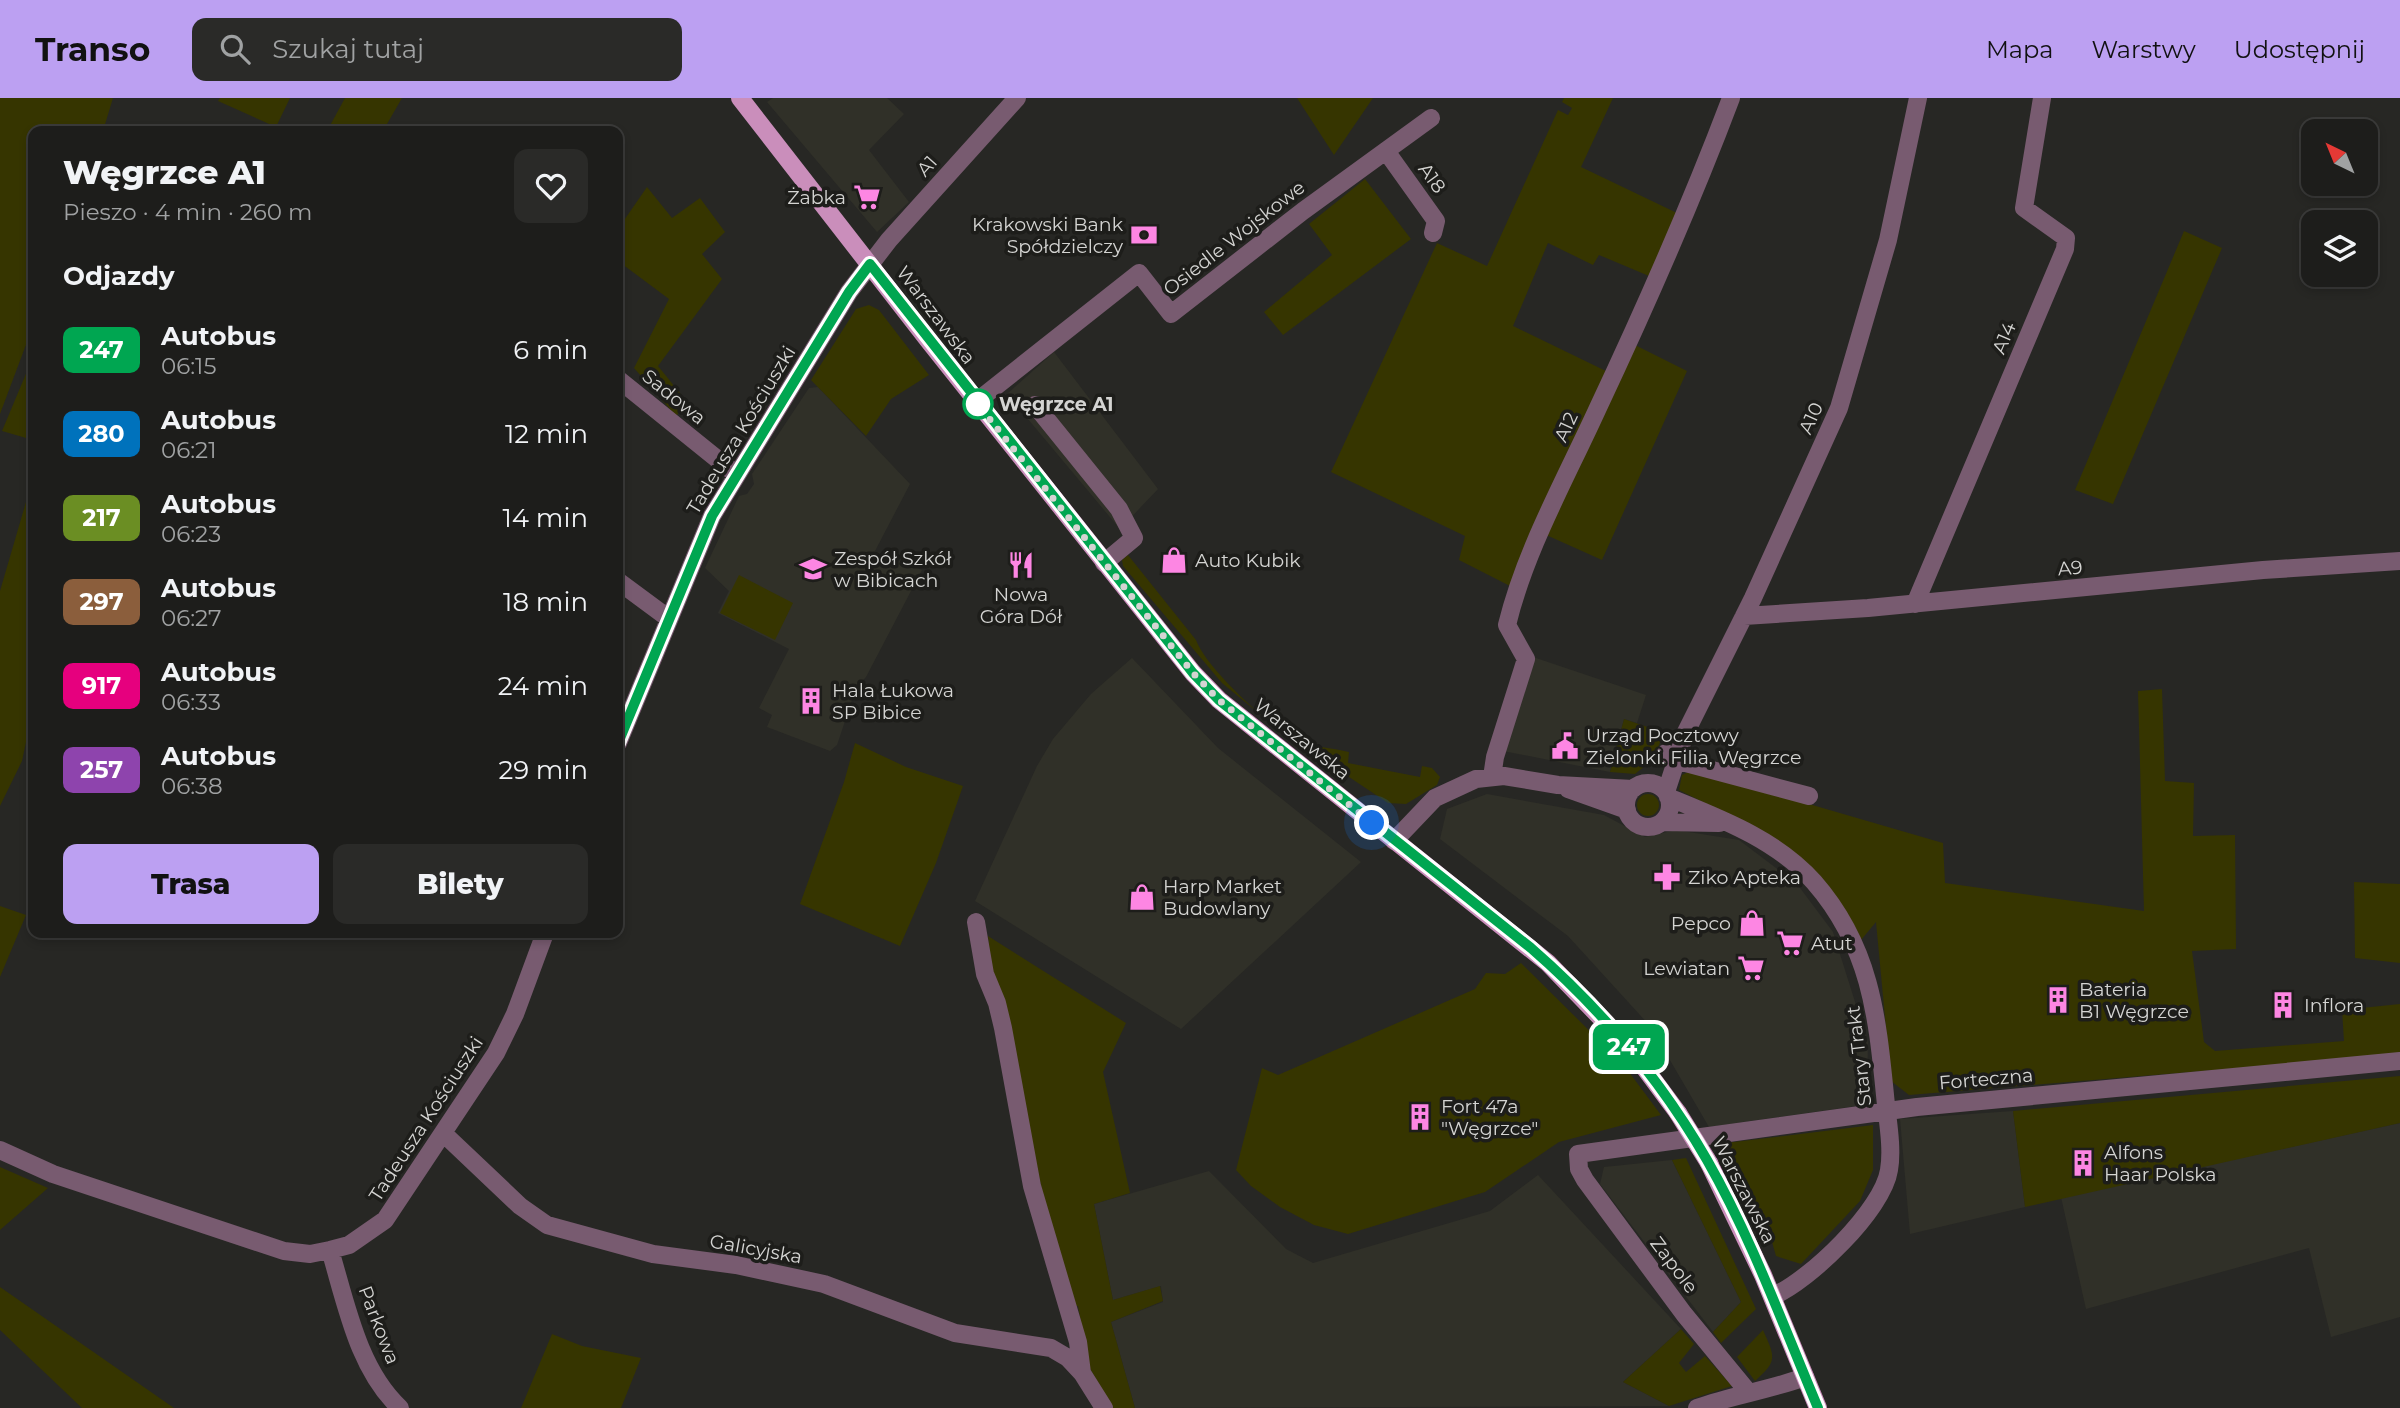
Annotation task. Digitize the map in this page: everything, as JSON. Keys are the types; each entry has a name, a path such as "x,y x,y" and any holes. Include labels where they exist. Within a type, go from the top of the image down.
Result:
{"main road":[{"name":"Warszawska","path":"740,98 976,402 1193,673 1219,700 1394,841 1465,894 1567,981 1629,1047 1678,1113 1709,1163 1773,1296 1818,1408"}],"street":[{"name":"A1","path":"870,264 1017,98"},
{"name":"A12","path":"1492,777 1495,757 1526,659 1507,625 1512,604 1549,515 1647,302 1731,98"},
{"name":"A10","path":"1639,786 1672,757 1685,734 1744,616 1839,408 1888,240 1918,98"},
{"name":"A14","path":"1915,604 2065,248 2066,238 2059,231 2024,208 2042,98"},
{"name":"Osiedle Wojskowe","path":"976,402 1139,273 1171,314 1431,118"},
{"name":"A18","path":"1386,151 1436,220 1433,233"},
{"name":"Tadeusza Kościuszki","path":"623,730 712,516 849,292 870,264"},
{"name":"Sadowa","path":"623,383 737,475"},
{"path":"1035,405 1119,509 1134,538 1104,563"},
{"name":"A9","path":"1744,616 1915,604 2263,570 2400,561"},
{"path":"623,585 668,618"},
{"path":"1672,757 1809,796"},
{"name":"A10","path":"1667,794 1672,757"},
{"path":"1394,841 1435,798 1466,782 1492,777 1558,785 1657,785 1667,794 1669,810 1662,822 1644,826 1635,823 1627,810 1627,799 1639,786"},
{"path":"1558,785 1627,810"},
{"name":"Stary Trakt","path":"1667,794 1764,841 1800,869 1844,923 1861,960 1873,997 1886,1111 1889,1169 1870,1211 1801,1279 1773,1296"},
{"name":"Stary Trakt","path":"1662,822 1726,824"},
{"name":"Galicyjska","path":"976,922 985,974 997,1003 1003,1028 1032,1186 1078,1342 1082,1373"},
{"name":"Tadeusza Kościuszki","path":"0,1150 63,1178 259,1243 310,1254 349,1245 385,1220 443,1133 510,1026 543,938"},
{"name":"Forteczna","path":"1578,1154 1886,1111 2400,1061"},
{"name":"Galicyjska","path":"443,1133 533,1217 557,1229 653,1254 736,1265 824,1284 955,1333 1051,1348 1068,1358 1082,1373 1104,1408"},
{"name":"Zapole","path":"1578,1154 1579,1169 1585,1180 1684,1314 1749,1393"},
{"name":"Parkowa","path":"330,1251 364,1354 378,1381 400,1408"},
{"path":"1697,1408 1749,1393 1766,1391 1805,1377"}],"shaded area":[{"path":"0,98 113,98 105,126 28,126 28,339 0,414"},
{"path":"220,98 290,98 276,126 218,101"},
{"path":"345,98 402,98 386,126 330,126"},
{"path":"773,98 887,98 904,114 869,150 909,202 877,232 767,102"},
{"path":"1297,98 1373,98 1334,155"},
{"path":"1564,98 1613,98 1581,167 1677,213 1649,276 1599,255 1593,265 1548,243 1513,326 1608,372 1510,586 1459,560 1465,536 1331,472 1437,243 1487,266 1558,110 1568,115 1572,108 1562,102"},
{"path":"1365,179 1411,239 1283,335 1264,312 1332,255 1309,224"},
{"path":"647,187 672,218 700,198 725,232 702,254 722,279 658,366 688,403 676,416 634,368 669,299 623,265 623,222"},
{"path":"2184,231 2222,248 2113,504 2075,490"},
{"path":"869,305 879,310 929,375 891,399 866,436 811,380 856,309"},
{"path":"1635,345 1687,371 1602,560 1544,534"},
{"path":"1054,352 1158,489 1120,529 1007,394"},
{"path":"28,369 28,439 2,431"},
{"name":"Zespół Szkół w Bibicach","path":"818,387 910,484 875,551 922,570 866,677 856,688 837,745 830,751 767,727 772,715 759,708 789,649 718,613 729,591 705,568 739,496 747,494 754,484 752,474 809,388"},
{"path":"28,495 28,733 22,761 0,806 0,591"},
{"path":"1128,555 1196,640 1213,666 1241,697 1274,725 1301,742 1349,752 1348,763 1420,777 1422,766 1432,768 1440,777 1437,785 1406,804 1388,803 1283,733 1222,683 1123,566 1122,560"},
{"path":"739,575 793,603 775,640 720,613"},
{"path":"1533,657 1646,695 1637,723 1624,719 1610,772 1503,751"},
{"path":"1132,658 1218,748 1361,862 1181,1029 975,901 1037,766 1053,739 1091,694"},
{"path":"2162,689 2165,781 2194,783 2193,836 2235,835 2236,949 2192,951 2204,1042 2215,1051 2344,1041 2342,1010 2400,1004 2400,1055 1909,1095 1891,1081 1876,922 1861,940 1776,839 1679,790 1682,775 1692,770 1943,843 1945,883 2144,911 2138,691"},
{"path":"1624,719 1665,733 1651,761 1635,774 1610,772"},
{"path":"855,743 906,767 963,786 936,863 900,946 800,904 844,782"},
{"path":"1487,794 1604,815 1645,837 1676,830 1739,840 1797,884 1833,932 1868,1043 1867,1086 1856,1106 1709,1127 1650,1026 1568,936 1440,839 1447,809"},
{"path":"1648,794 1656,797 1659,805 1656,813 1648,816 1640,813 1637,805 1640,797"},
{"path":"2354,882 2400,884 2400,963 2355,958"},
{"path":"0,906 26,915 0,977"},
{"path":"988,936 1126,1023 1103,1072 1130,1193 1094,1204 1113,1300 1160,1286 1163,1301 1111,1322 1135,1408 1113,1408 1089,1367 1078,1306 1075,1306 1048,1219 1000,990 992,973"},
{"path":"1521,963 1623,1064 1661,1115 1559,1142 1485,1192 1348,1234 1314,1225 1280,1207 1251,1186 1236,1170 1262,1068 1278,1075 1475,989 1486,973 1505,974"},
{"path":"2400,1076 2400,1123 2025,1207 2013,1111"},
{"path":"2013,1111 2025,1207 1910,1234 1900,1119"},
{"path":"2400,1123 2400,1317 2331,1337 2309,1248 2086,1309 2061,1197"},
{"path":"1873,1125 1873,1170 1860,1201 1801,1264 1776,1256 1768,1228 1728,1165 1726,1143"},
{"path":"1686,1158 1756,1309 1721,1343 1713,1332 1741,1302 1672,1160"},
{"path":"1672,1160 1741,1302 1713,1332 1600,1184 1604,1167"},
{"path":"0,1167 48,1188 0,1230"},
{"path":"1209,1171 1286,1249 1313,1263 1490,1211 1538,1175 1681,1329 1623,1382 1669,1406 1135,1408 1111,1322 1163,1302 1161,1286 1113,1300 1094,1204"},
{"path":"0,1287 174,1408 82,1408 0,1330"},
{"path":"1681,1329 1694,1344 1679,1363 1686,1372 1705,1356 1732,1386 1669,1406 1623,1382"},
{"path":"1763,1330 1772,1358 1768,1368 1755,1381 1737,1357"},
{"path":"552,1334 582,1346 641,1358 621,1408 521,1408"}],"bus line":[{"name":"247","path":"623,730 678,592 712,516 849,292 870,264 1157,629 1219,700 1531,948 1604,1018 1629,1047 1663,1090 1709,1163 1743,1230 1818,1408"}],"place":[{"name":"Żabka","path":"867,197"},
{"name":"Krakowski Bank Spółdzielczy","path":"1144,235"},
{"name":"Węgrzce A1","path":"978,404"},
{"name":"Auto Kubik","path":"1174,560"},
{"name":"Nowa Góra Dół","path":"1021,565"},
{"name":"Zespół Szkół w Bibicach","path":"813,569"},
{"name":"Hala Łukowa SP Bibice","path":"811,701"},
{"name":"Urząd Pocztowy Zielonki. Filia, Węgrzce","path":"1565,746"},
{"name":"Ziko Apteka","path":"1667,877"},
{"name":"Harp Market Budowlany","path":"1142,897"},
{"name":"Pepco","path":"1752,923"},
{"name":"Atut","path":"1790,943"},
{"name":"Lewiatan","path":"1751,968"},
{"name":"Bateria B1 Węgrzce","path":"2058,1000"},
{"name":"Inflora","path":"2283,1005"},
{"name":"Fort 47a \"Węgrzce\"","path":"1420,1117"},
{"name":"Alfons Haar Polska","path":"2083,1163"}],"route":[{"path":"978,404 976,402 1193,673 1219,700 1372,823"}]}
